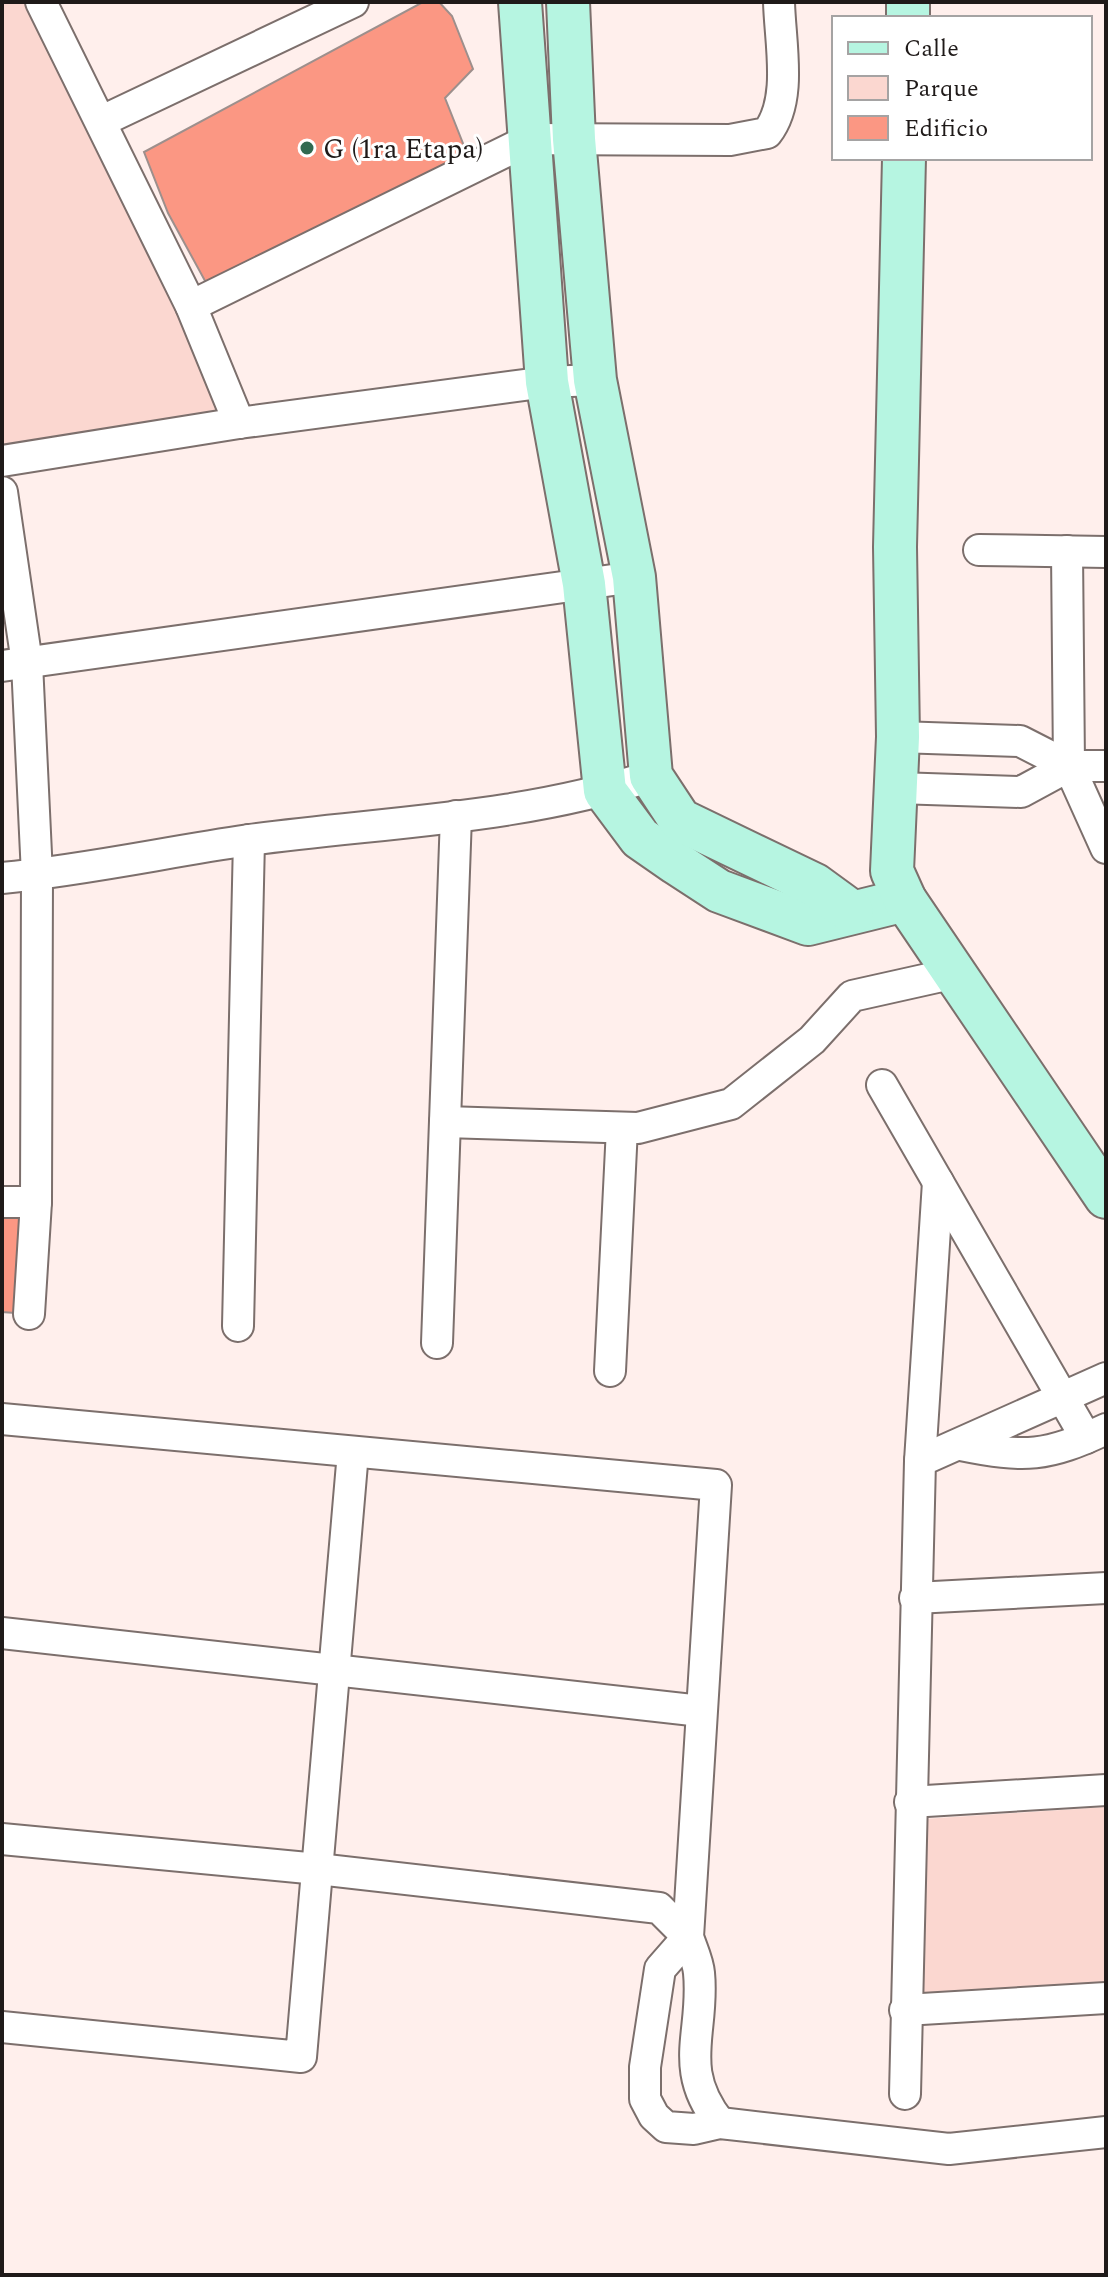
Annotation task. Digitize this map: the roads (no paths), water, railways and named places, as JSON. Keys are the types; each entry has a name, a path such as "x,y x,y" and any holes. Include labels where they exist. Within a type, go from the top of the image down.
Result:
{"street":[{"path":"41,2 191,306 239,423"},
{"path":"102,121 353,2"},
{"path":"520,2 547,382 584,584 605,791 640,838 719,891 808,924 905,900"},
{"path":"568,2 574,139 595,380 634,577 651,776 680,820 815,885 852,912"},
{"path":"191,306 531,139 730,140 767,133 778,119 782,100 779,2"},
{"path":"904,160 895,547 898,737 892,871 905,900 1106,1197"},
{"path":"2,461 239,423 547,382 595,380"},
{"path":"2,492 14,664 37,875 36,1202 29,1314"},
{"path":"979,550 1106,552"},
{"path":"1067,551 1069,766 1106,848"},
{"path":"14,664 634,577"},
{"path":"898,737 1020,741 1069,766 1106,766"},
{"path":"897,788 1021,792 1069,766"},
{"path":"2,878 249,840 456,816 605,791 651,776"},
{"path":"437,1343 456,816"},
{"path":"238,1326 249,840"},
{"path":"445,1122 638,1128 731,1104 812,1040 852,996 955,973"},
{"path":"882,1085 1064,1398 1096,1434 1061,1450 1008,1455 961,1445"},
{"path":"610,1371 622,1128"},
{"path":"905,2094 915,1598 920,1461 938,1182"},
{"path":"2,1202 36,1202"},
{"path":"920,1461 1106,1378"},
{"path":"2,1419 716,1485 688,1937 699,1975 694,2039 697,2084 703,2102 720,2123"},
{"path":"2,2027 301,2057 353,1452"},
{"path":"915,1598 1106,1588"},
{"path":"2,1633 701,1711"},
{"path":"910,1802 1106,1790"},
{"path":"2,1839 318,1869 659,1908 688,1937"},
{"path":"688,1937 660,1969 645,2067 645,2099 654,2116 666,2127 694,2129 720,2123 949,2149 1106,2132"},
{"path":"905,2010 1106,1998"}],"place":[{"name":"G (1ra Etapa)","path":"307,148"}]}
